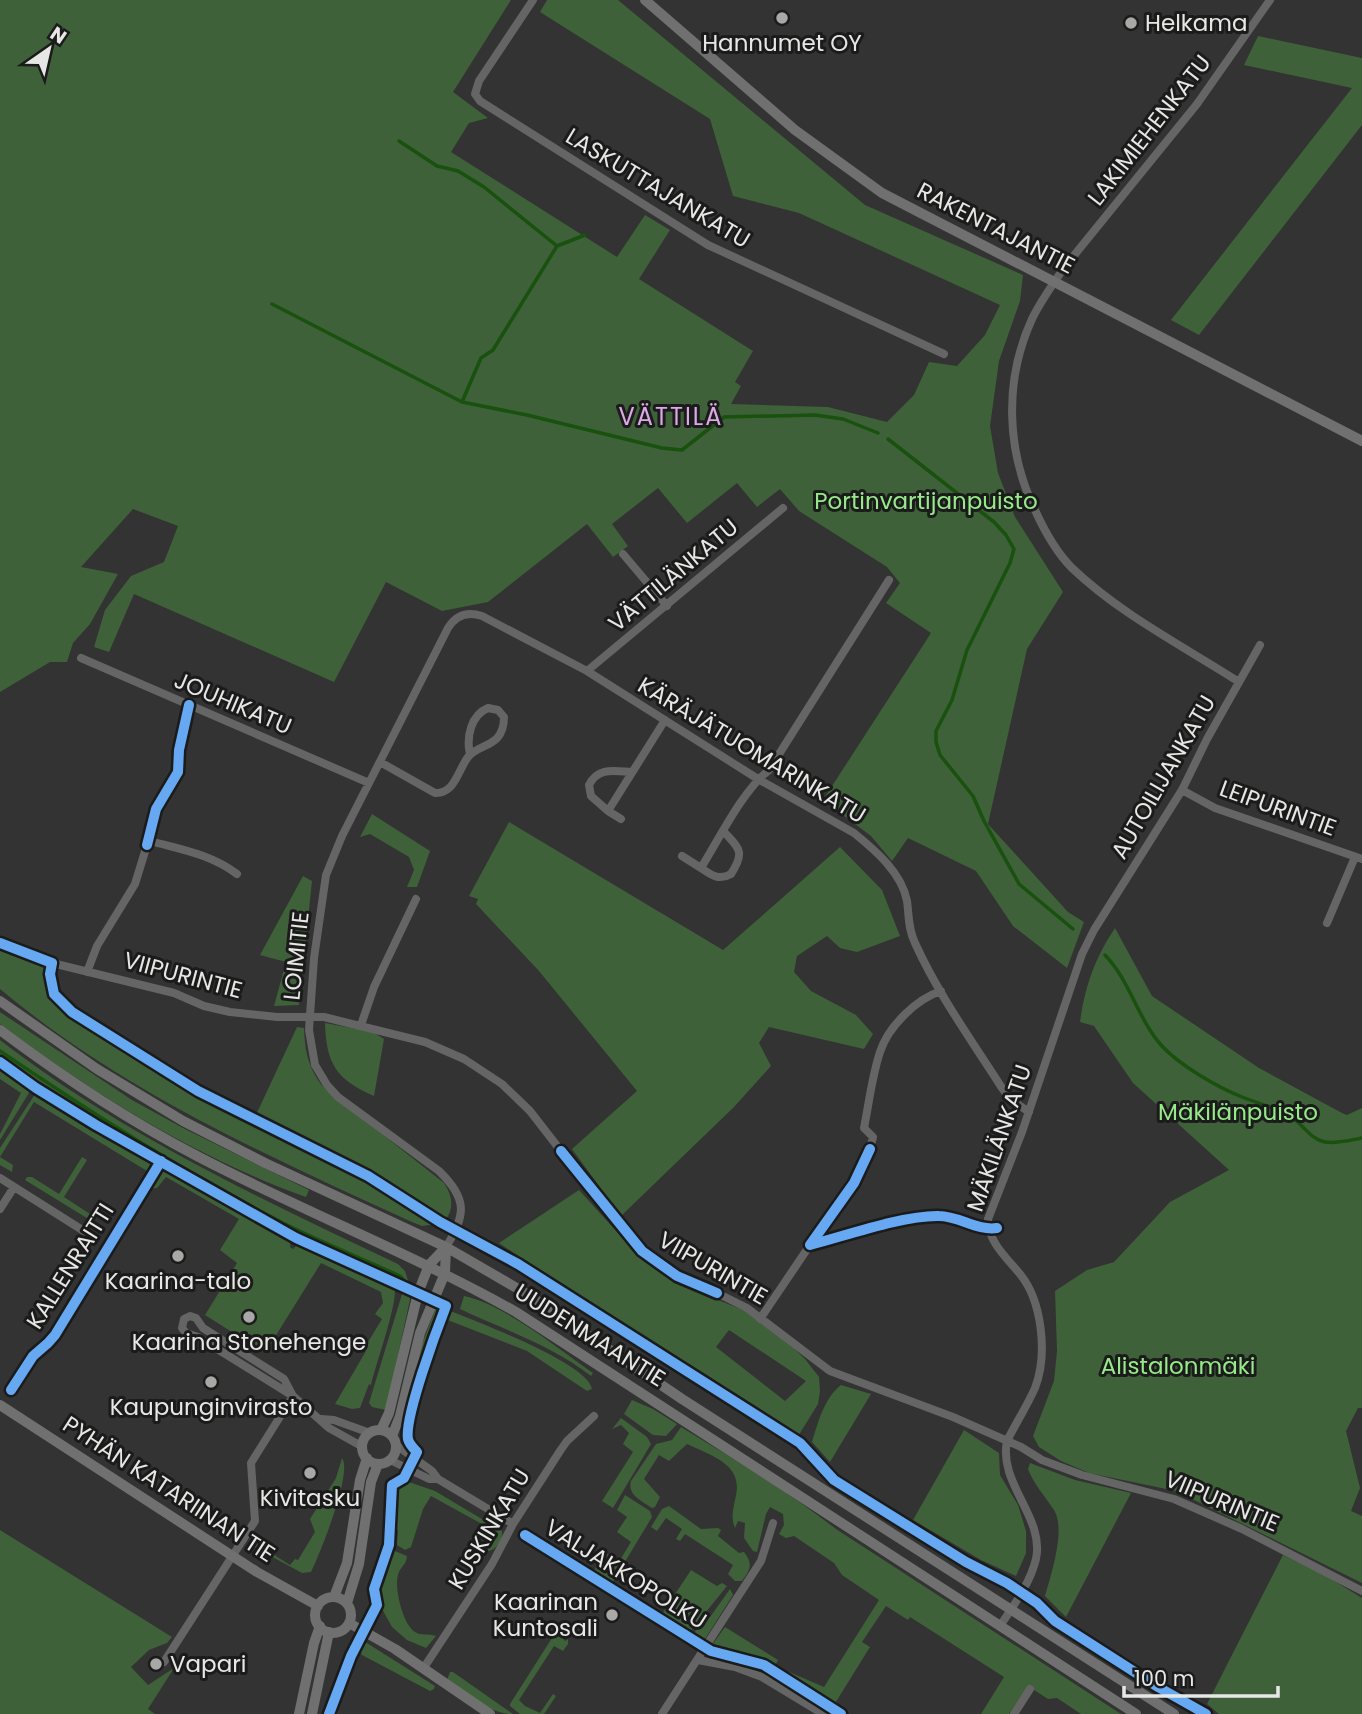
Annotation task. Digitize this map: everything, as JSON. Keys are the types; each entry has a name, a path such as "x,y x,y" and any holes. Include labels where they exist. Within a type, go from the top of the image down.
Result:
{"main road":[{"name":"RAKENTAJANTIE","path":"645,0 795,130 868,185 1362,441"},
{"name":"UUDENMAANTIE","path":"0,1001 97,1069 183,1121 265,1163 446,1247 546,1306 682,1399 1174,1714"},
{"name":"UUDENMAANTIE","path":"0,1030 83,1091 169,1141 445,1273 564,1341 1136,1714"},
{"path":"324,1629 341,1631 349,1623 351,1613 347,1603 359,1564 371,1482 372,1461 363,1447 364,1439 375,1432 389,1413 418,1293 429,1265 446,1247"},
{"path":"372,1461 390,1460 394,1455 394,1441 420,1333 445,1273 446,1247"},
{"name":"PYHÄN KATARIINAN TIE","path":"0,1405 284,1588 318,1606"},
{"path":"375,1432 394,1441"},
{"path":"334,1597 347,1563 360,1480 372,1461"},
{"path":"312,1714 324,1648 324,1629 316,1614 318,1606 325,1599 334,1597 347,1603"},
{"path":"349,1623 395,1649 490,1714"},
{"path":"299,1714 314,1643 324,1629"}],"street":[{"name":"LASKUTTAJANKATU","path":"533,0 479,81 475,94 486,106 708,246 944,354"},
{"name":"LAKIMIEHENKATU","path":"1239,682 1113,602 1070,566 1045,532 1029,498 1014,450 1012,427 1014,389 1025,336 1036,312 1055,281 1197,104 1270,0"},
{"name":"VÄTTILÄNKATU","path":"587,671 783,508"},
{"path":"624,554 667,606"},
{"path":"701,868 758,779 769,770 890,580"},
{"name":"KÄRÄJÄTUOMARINKATU","path":"448,628 458,616 474,613 587,671 758,779 854,834 887,865 904,890 915,943 941,991 1010,1099 1029,1111"},
{"name":"LOIMITIE","path":"446,1247 460,1222 461,1214 453,1186 439,1171 348,1105 327,1085 315,1065 311,1047 310,1016 314,958 326,875 336,847 448,628"},
{"name":"AUTOILIJANKATU","path":"1096,927 1182,790 1260,645"},
{"name":"JOUHIKATU","path":"81,658 369,783"},
{"path":"380,762 439,794 450,788 470,754 488,745 501,731 503,717 498,710 484,709 474,720 468,738 470,754"},
{"path":"608,811 665,720"},
{"path":"621,819 590,796 588,790 592,780 604,771 631,772"},
{"name":"LEIPURINTIE","path":"1182,790 1215,808 1358,858"},
{"path":"682,856 712,875 722,878 731,874 740,861 739,850 724,832"},
{"path":"87,972 97,946 135,884 147,845 154,842 202,854 215,859 237,874"},
{"path":"1327,923 1358,858"},
{"path":"361,1025 374,987 416,899"},
{"name":"MÄKILÄNKATU","path":"1007,1441 1038,1378 1041,1359 1039,1319 1034,1296 994,1242 988,1230 988,1219 1029,1111 1078,964 1096,927"},
{"name":"VIIPURINTIE","path":"0,943 41,960 174,993 204,1006 277,1017 310,1016 361,1025 425,1042 476,1067 515,1096 561,1151"},
{"path":"870,1149 873,1137 864,1128 880,1051 903,1018 921,1001 941,991"},
{"path":"0,1178 87,1233"},
{"path":"0,1209 14,1187"},
{"path":"760,1319 810,1245"},
{"name":"VIIPURINTIE","path":"717,1293 747,1308 831,1371 1007,1441 1042,1460 1082,1475 1174,1500 1242,1529 1362,1591"},
{"path":"293,1396 284,1379 203,1328 196,1318 190,1316 184,1319 182,1328 186,1333 198,1337 293,1396 329,1428 363,1447"},
{"path":"164,1662 255,1521 251,1463 293,1396"},
{"name":"KUSKINKATU","path":"422,1669 492,1564 513,1524 567,1441 594,1416"},
{"path":"320,1419 334,1420 375,1432"},
{"path":"394,1441 432,1471 438,1479 513,1524"},
{"path":"1000,1626 1028,1581 1037,1547 1033,1528 1007,1470 1007,1441"},
{"path":"390,1460 429,1479 438,1479"},
{"path":"662,1714 761,1561 773,1524"},
{"path":"698,1660 735,1667 762,1677 823,1714"},
{"path":"1014,1714 1030,1689"}],"green space":[{"name":"Portinvartijanpuisto","path":"0,0 511,0 453,92 488,118 469,123 451,152 617,257 645,215 670,230 639,279 753,351 735,382 741,386 731,404 828,407 887,422 914,395 929,362 957,366 985,335 1000,305 799,213 733,196 710,119 540,12 547,0 618,0 865,205 1023,275 1020,301 999,361 990,426 998,473 1015,517 1063,592 1027,649 988,824 1068,912 1084,922 1067,968 1013,926 976,871 908,838 892,861 871,836 823,800 931,633 886,603 900,583 887,567 799,511 780,489 757,507 737,483 687,523 658,488 612,524 628,546 613,557 587,524 488,602 442,611 386,582 334,682 134,594 109,652 94,647 105,610 131,576 164,562 178,526 133,509 81,567 118,574 90,624 73,643 67,662 50,662 0,692"},
{"path":"1258,36 1362,58 1362,125 1199,335 1171,320 1352,88 1244,65"},
{"path":"372,814 430,851 417,887 407,887 414,870 409,857 370,834 360,837"},
{"path":"509,822 723,950 840,847 882,890 900,936 857,952 840,948 827,936 797,956 794,972 811,991 856,1015 873,1034 864,1049 769,1027 759,1043 771,1066 734,1107 621,1216 572,1149 637,1091 539,971 476,904 478,899 469,896"},
{"path":"303,876 312,881 299,1005 274,1006 286,962 260,955"},
{"path":"1115,928 1152,996 1259,1068 1342,1113 1347,1115 1362,1108 1362,1408 1358,1408 1346,1431 1360,1488 1351,1511 1362,1516 1362,1583 1176,1491 1089,1473 1061,1461 1039,1447 1033,1436 1054,1381 1057,1351 1055,1291 1087,1270 1114,1262 1170,1202 1229,1170 1133,1083 1094,1026 1080,1022 1092,973"},
{"path":"0,949 43,966 51,993 64,1007 194,1091 323,1156 385,1190 437,1224 422,1226 304,1173 198,1119 96,1059 47,1026 0,989"},
{"path":"0,1012 132,1100 309,1190 306,1197 226,1164 148,1123 2,1026"},
{"path":"325,1023 373,1032 384,1039 374,1096 351,1084 336,1069 328,1049"},
{"path":"297,1027 304,1028 309,1061 325,1089 444,1183 451,1202 445,1220 336,1154 255,1117"},
{"path":"0,1040 46,1074 143,1135 295,1215 398,1264 405,1271 410,1287 293,1233 79,1112 0,1058"},
{"path":"0,1064 32,1088 0,1140 0,1134 21,1093 0,1079"},
{"path":"37,1091 156,1161 156,1164 141,1187 140,1183 147,1171 34,1102 0,1157 0,1148"},
{"path":"0,1157 13,1165 12,1172 0,1165"},
{"path":"82,1157 87,1160 64,1197 90,1214 90,1220 25,1180 32,1177 59,1194"},
{"path":"162,1165 291,1238 290,1247 293,1249 300,1242 306,1244 354,1264 394,1286 395,1293 386,1333 371,1385 369,1384 360,1408 352,1409 335,1404 366,1351 357,1344 365,1347 382,1319 375,1314 383,1303 381,1292 321,1263 265,1353 205,1315 237,1263 220,1250 239,1219 166,1177 157,1188 146,1189"},
{"path":"579,1190 627,1243 663,1270 713,1298 748,1312 771,1327 805,1359 819,1377 818,1404 797,1438 709,1379 678,1364 499,1243","holes":["729,1330 806,1381 785,1401 716,1347"]},
{"path":"406,1290 411,1294 386,1410 372,1407 369,1403 402,1294"},
{"path":"464,1296 496,1308 513,1318 593,1373 591,1376 560,1355 460,1309"},
{"path":"437,1305 442,1308 417,1387 413,1381 421,1347"},
{"path":"448,1310 552,1355 572,1367 586,1379 592,1389 587,1391 527,1351 445,1319"},
{"path":"841,1385 871,1394 830,1462 812,1442 826,1404"},
{"path":"632,1400 677,1424 666,1436 653,1435 624,1414"},
{"path":"621,1418 647,1437 651,1444 613,1508 602,1501 633,1452 623,1444 629,1433 621,1425 612,1429"},
{"path":"681,1427 760,1476 836,1529 1121,1714 1081,1714 1057,1698 1048,1699 1031,1688 1026,1689 1009,1714 981,1714 1004,1677 910,1617 908,1620 886,1606 862,1642 870,1647 834,1705 784,1675 787,1671 824,1687 879,1600 842,1575 834,1563 794,1536 786,1538 779,1534 784,1525 783,1514 770,1507 757,1552 753,1551 744,1538 745,1523 738,1521 735,1528 734,1524 737,1484 735,1476 723,1462 687,1444 669,1461 659,1455 644,1479 660,1497 655,1507 652,1508 636,1497 631,1490 631,1481 656,1444 672,1440"},
{"path":"964,1430 999,1453 1000,1475 1018,1505 1026,1531 1026,1553 1016,1576 981,1560 913,1520"},
{"path":"342,1458 343,1479 339,1495 328,1532 311,1572 302,1573 254,1547 257,1536 260,1539 257,1544 290,1565 295,1559 298,1560 315,1532 310,1519 336,1478"},
{"path":"1030,1463 1075,1480 1131,1493 1066,1617 1045,1596 1058,1540 1057,1518 1030,1475"},
{"path":"406,1481 435,1491 502,1531 499,1543 489,1551 485,1547 485,1541 491,1529 431,1496 423,1509 411,1547 405,1550 397,1545 398,1530 392,1528 395,1487"},
{"path":"625,1495 650,1511 652,1517 609,1584 593,1572 606,1553 620,1560 631,1542 617,1532 627,1517 617,1510"},
{"path":"669,1506 701,1529 718,1528 721,1530 718,1536 739,1553 744,1552 750,1567 742,1581 735,1581 728,1574 733,1565 685,1534 680,1541 676,1539 682,1529 666,1518 657,1531 651,1527 662,1509"},
{"path":"0,1530 172,1637 167,1643 149,1650 131,1667 148,1685 174,1668 148,1709 155,1714 0,1714"},
{"path":"390,1549 407,1556 398,1575 398,1597 411,1628 417,1633 436,1636 426,1648 407,1640 392,1627 376,1598 375,1591"},
{"path":"1283,1555 1323,1574 1362,1598 1362,1714 1219,1714 1207,1704"},
{"path":"691,1570 717,1586 722,1583 727,1586 689,1633 662,1614"},
{"path":"730,1589 733,1595 705,1639 693,1635 701,1622 710,1617"},
{"path":"559,1627 562,1629 559,1634 565,1641 568,1639 568,1644 563,1651 554,1646 519,1700 540,1713 553,1694 556,1696 544,1714 520,1714 510,1704"},
{"path":"725,1627 778,1660 774,1668 750,1658 713,1649 712,1645"},
{"path":"362,1640 435,1686 434,1689 430,1691 362,1655 358,1649"},
{"path":"450,1672 513,1714 495,1711 470,1696 447,1680"}],"waterway":[{"path":"399,141 437,166 458,171 484,187 557,246"},
{"path":"462,402 481,358 493,350 557,246 585,235"},
{"path":"272,304 462,402 662,448 682,450 724,417 815,415 843,419 878,433"},
{"path":"888,439 994,522 1014,549 1010,563 967,650 952,700 936,731 936,742 940,755 973,796 1019,884 1073,929"},
{"path":"1105,955 1121,976 1153,1035 1169,1053 1188,1068 1232,1093 1287,1114 1319,1140 1334,1143 1362,1138"},
{"path":"0,1051 210,1184 297,1230 400,1276 407,1284"},
{"path":"416,1383 439,1309"},
{"path":"408,1411 413,1395"}],"cycle path":[{"path":"147,845 156,809 178,772 179,750 189,705"},
{"path":"0,943 52,963 50,974 54,994 72,1012 198,1091 368,1176 440,1222 518,1264 800,1443 834,1480 966,1562 1007,1583 1037,1603 1055,1621 1158,1687 1206,1714"},
{"path":"0,1062 96,1125 296,1238 446,1306 422,1373 408,1428 408,1439 417,1452 404,1478 392,1485 389,1545 374,1589 377,1605 351,1656 329,1714"},
{"path":"810,1245 854,1183 870,1149"},
{"path":"561,1151 642,1251 677,1276 717,1293"},
{"name":"KALLENRAITTI","path":"11,1390 33,1356 55,1335 161,1161"},
{"path":"810,1245 892,1222 925,1217 946,1217 982,1227 997,1228"},
{"name":"VALJAKKOPOLKU","path":"525,1535 711,1651 764,1665 841,1714"}],"place":[{"name":"Hannumet OY","path":"782,18"},
{"name":"Helkama","path":"1131,23"},
{"name":"Kaarina-talo","path":"178,1256"},
{"name":"Kaarina Stonehenge","path":"249,1317"},
{"name":"Kaupunginvirasto","path":"211,1382"},
{"name":"Kivitasku","path":"310,1473"},
{"name":"Kaarinan Kuntosali","path":"612,1615"},
{"name":"Vapari","path":"156,1664"}],"district":[{"name":"VÄTTILÄ","path":"671,416"}],"park label":[{"name":"Mäkilänpuisto","path":"1238,1112"},
{"name":"Alistalonmäki","path":"1178,1366"}]}
